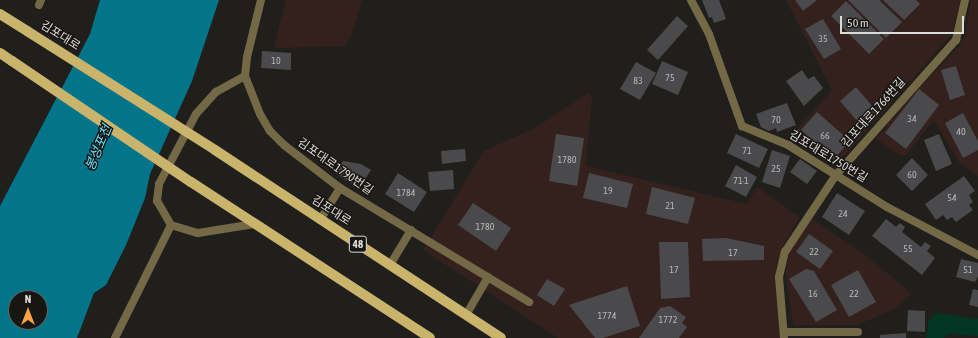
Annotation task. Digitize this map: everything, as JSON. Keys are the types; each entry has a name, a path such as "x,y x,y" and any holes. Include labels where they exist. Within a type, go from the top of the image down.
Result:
{"main road":[{"name":"김포대로","path":"0,14 215,150 501,338"},
{"path":"0,53 254,224 430,338"}],"lane":[{"path":"254,224 198,233 171,225 157,201 159,184 196,114 205,103 228,84 245,76 261,0"},
{"name":"김포대로1750번길","path":"691,0 709,34 742,126 788,145 932,233 978,255"},
{"name":"김포대로1766번길","path":"858,332 784,335 779,277 782,259 797,230 836,174 956,40 965,0"},
{"name":"김포대로1790번길","path":"245,76 260,114 270,131 284,145 340,188 529,302"},
{"path":"320,220 340,188"},
{"path":"115,338 171,225"},
{"path":"390,265 411,230"},
{"path":"466,315 488,277"}],"shaded area":[{"path":"286,0 362,0 352,35 345,46 276,48 274,45"},
{"path":"786,0 961,0 952,34 835,166 789,138 832,90"},
{"path":"971,0 978,0 978,176 958,161 935,122 931,123 906,155 901,156 876,139 908,100 959,46 965,37"},
{"path":"588,93 592,96 586,166 747,204 757,187 800,217 783,246 775,273 781,338 558,338 423,250 484,151 535,128"},
{"path":"811,218 867,256 912,294 893,310 856,325 793,325 785,267 792,248"}],"green space":[{"path":"936,313 978,319 978,336 948,334 944,338 926,338 929,320"}],"water":[{"name":"봉성포천","path":"100,0 219,0 192,81 150,174 145,198 126,245 106,285 94,293 77,338 0,338 0,206 90,34"}],"building":[{"path":"702,0 719,0 726,19 714,23 712,17 709,18"},
{"path":"795,0 817,0 803,11"},
{"path":"848,0 879,0 902,22 886,38"},
{"path":"883,0 916,0 920,4 904,20"},
{"path":"846,1 884,39 869,54 831,16"},
{"path":"677,16 688,26 658,60 647,50"},
{"path":"823,19 841,49 824,59 805,29"},
{"path":"262,51 291,53 291,70 261,68"},
{"path":"662,61 688,72 678,95 652,84"},
{"path":"636,62 656,73 640,100 620,89"},
{"path":"956,66 965,95 950,100 941,70"},
{"path":"802,70 808,79 814,76 823,88 804,106 786,81"},
{"path":"856,87 878,113 862,127 840,101"},
{"path":"919,89 939,105 906,149 885,133"},
{"path":"787,103 796,125 777,132 776,128 769,131 761,127 756,114"},
{"path":"817,112 850,141 834,159 801,130"},
{"path":"963,113 978,141 978,150 963,158 945,123"},
{"path":"556,134 584,138 577,186 549,181"},
{"path":"736,134 768,149 759,168 727,153"},
{"path":"939,134 952,164 936,171 924,140"},
{"path":"465,149 466,161 442,164 441,151"},
{"path":"772,150 790,156 780,188 762,182"},
{"path":"912,158 928,175 912,191 896,175"},
{"path":"800,159 817,171 807,184 790,172"},
{"path":"343,161 361,164 371,170 359,188 335,173"},
{"path":"736,165 757,177 746,197 725,186"},
{"path":"453,170 454,189 430,191 428,172"},
{"path":"398,173 427,192 414,212 385,194"},
{"path":"589,173 633,184 627,208 583,198"},
{"path":"964,176 975,191 969,195 973,202 969,205 973,210 956,222 952,217 947,220 943,215 936,220 925,204"},
{"path":"652,187 695,198 688,224 646,214"},
{"path":"837,193 865,211 849,235 822,217"},
{"path":"473,203 511,228 496,251 458,225"},
{"path":"886,219 896,227 900,223 905,227 902,232 921,247 925,242 931,246 927,251 935,258 922,275 872,236"},
{"path":"809,234 833,251 820,269 796,252"},
{"path":"726,238 764,246 764,260 703,261 702,239"},
{"path":"659,242 688,242 690,297 661,299"},
{"path":"961,259 978,263 978,276 975,282 956,277"},
{"path":"806,269 814,271 837,310 816,322 789,279"},
{"path":"858,270 876,302 849,317 831,285"},
{"path":"547,279 565,289 554,306 537,295"},
{"path":"627,286 640,326 603,338 595,338 569,305"},
{"path":"973,289 978,290 978,307 969,305"},
{"path":"670,306 686,317 682,323 687,327 679,338 639,338 660,308"},
{"path":"908,310 925,311 925,332 907,331"},
{"path":"906,333 906,338 880,338 880,335"}]}
